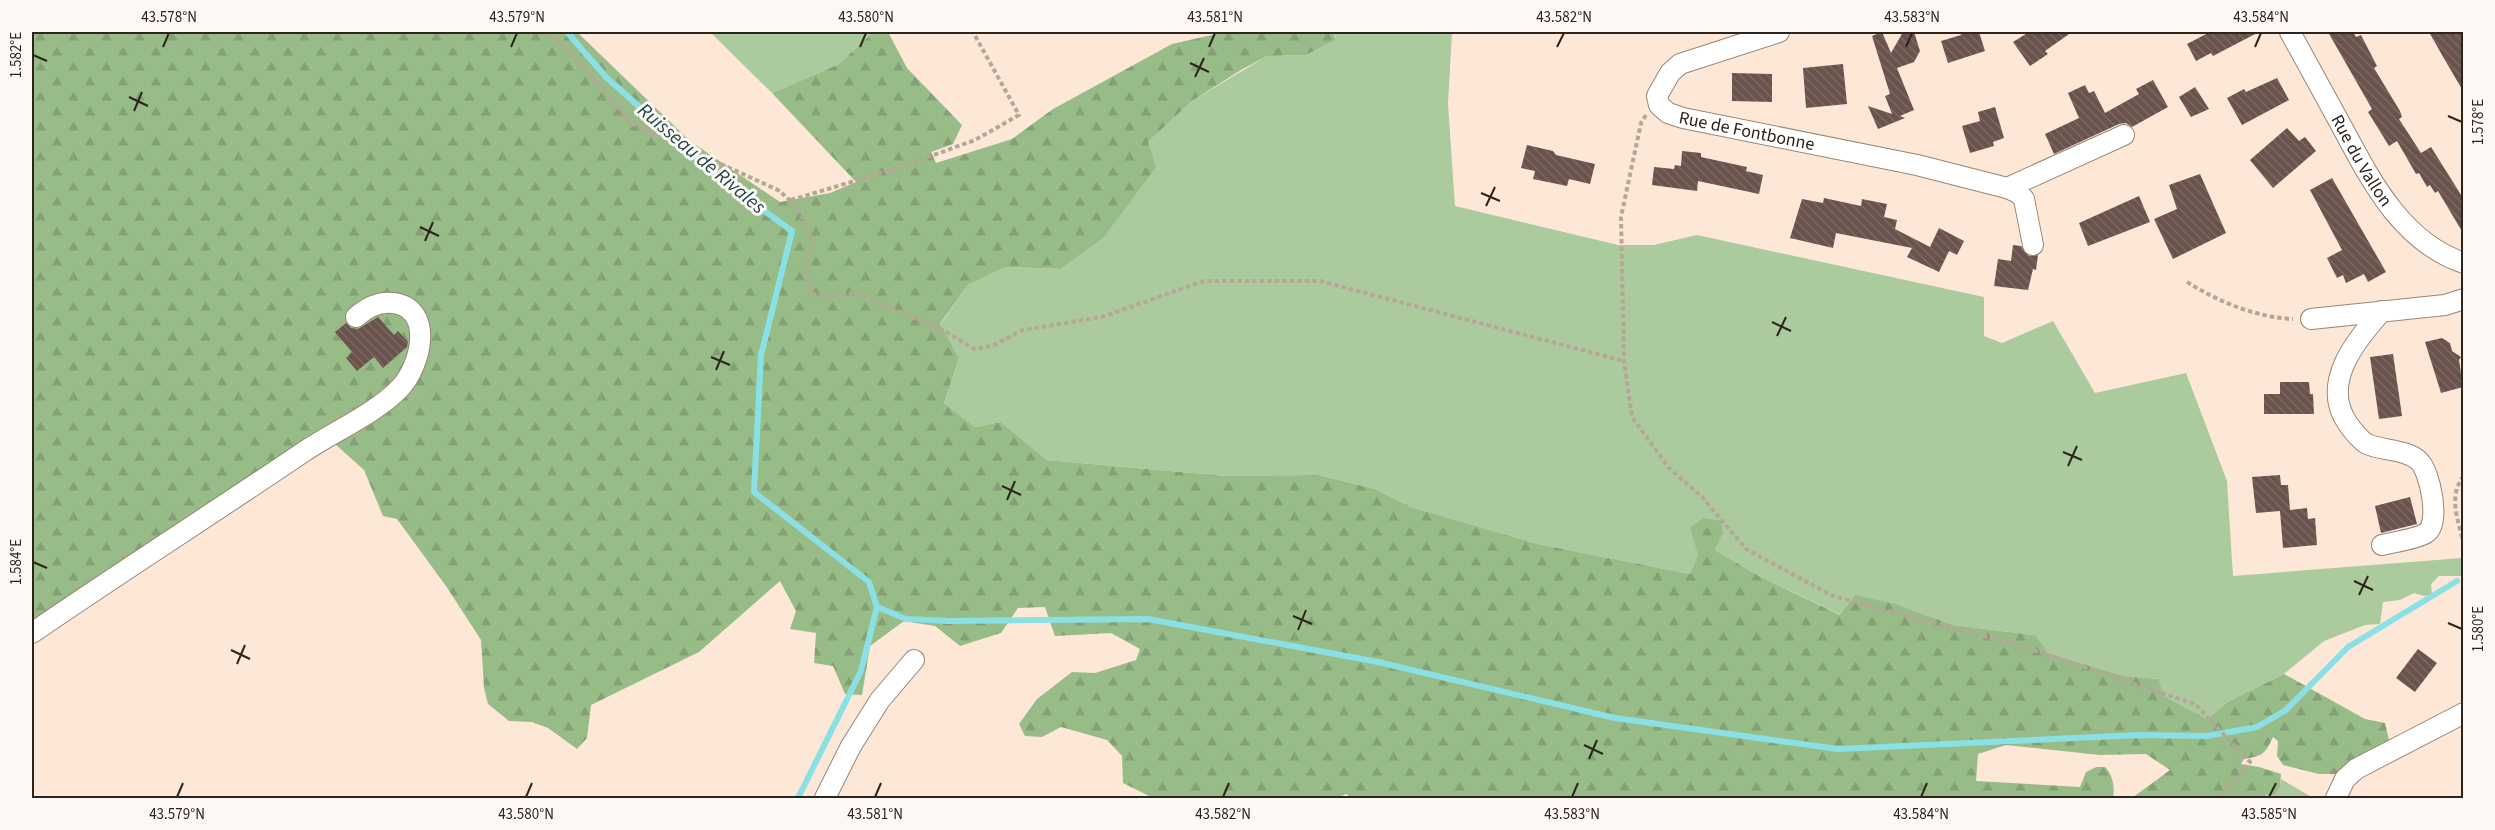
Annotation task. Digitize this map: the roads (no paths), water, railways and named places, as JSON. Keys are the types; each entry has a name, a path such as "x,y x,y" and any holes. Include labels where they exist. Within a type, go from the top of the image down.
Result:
{"street":[{"name":"Rue de Fontbonne","path":"1779,32 1680,64 1666,79 1657,96 1659,105 1668,113 1683,118 1917,165 2007,188"},
{"name":"Rue du Vallon","path":"2290,32 2365,171 2389,207 2410,231 2432,247 2463,263"},
{"path":"2007,188 2124,135"},
{"path":"2007,188 2024,199 2033,245"},
{"path":"2312,319 2445,304 2463,299"},
{"path":"32,633 323,439 386,400 402,386 420,349 417,318 402,304 390,302 364,309 356,317"},
{"path":"2382,311 2360,335 2346,359 2339,377 2338,399 2343,417 2352,431 2366,443 2417,459 2423,466 2428,476 2434,519 2432,528 2426,534 2382,545"},
{"path":"825,798 851,746 880,699 914,660"},
{"path":"2336,798 2345,779 2356,769 2463,713"}],"waterway":[{"name":"Ruisseau de Rivales","path":"567,32 606,77 718,177 792,231 761,355 754,492 869,582 877,607 861,671 798,798"},
{"path":"877,607 906,619 949,621 1148,619 1378,662 1615,718 1838,749 2139,735 2207,736 2257,727 2286,710 2348,647 2457,581"}]}
